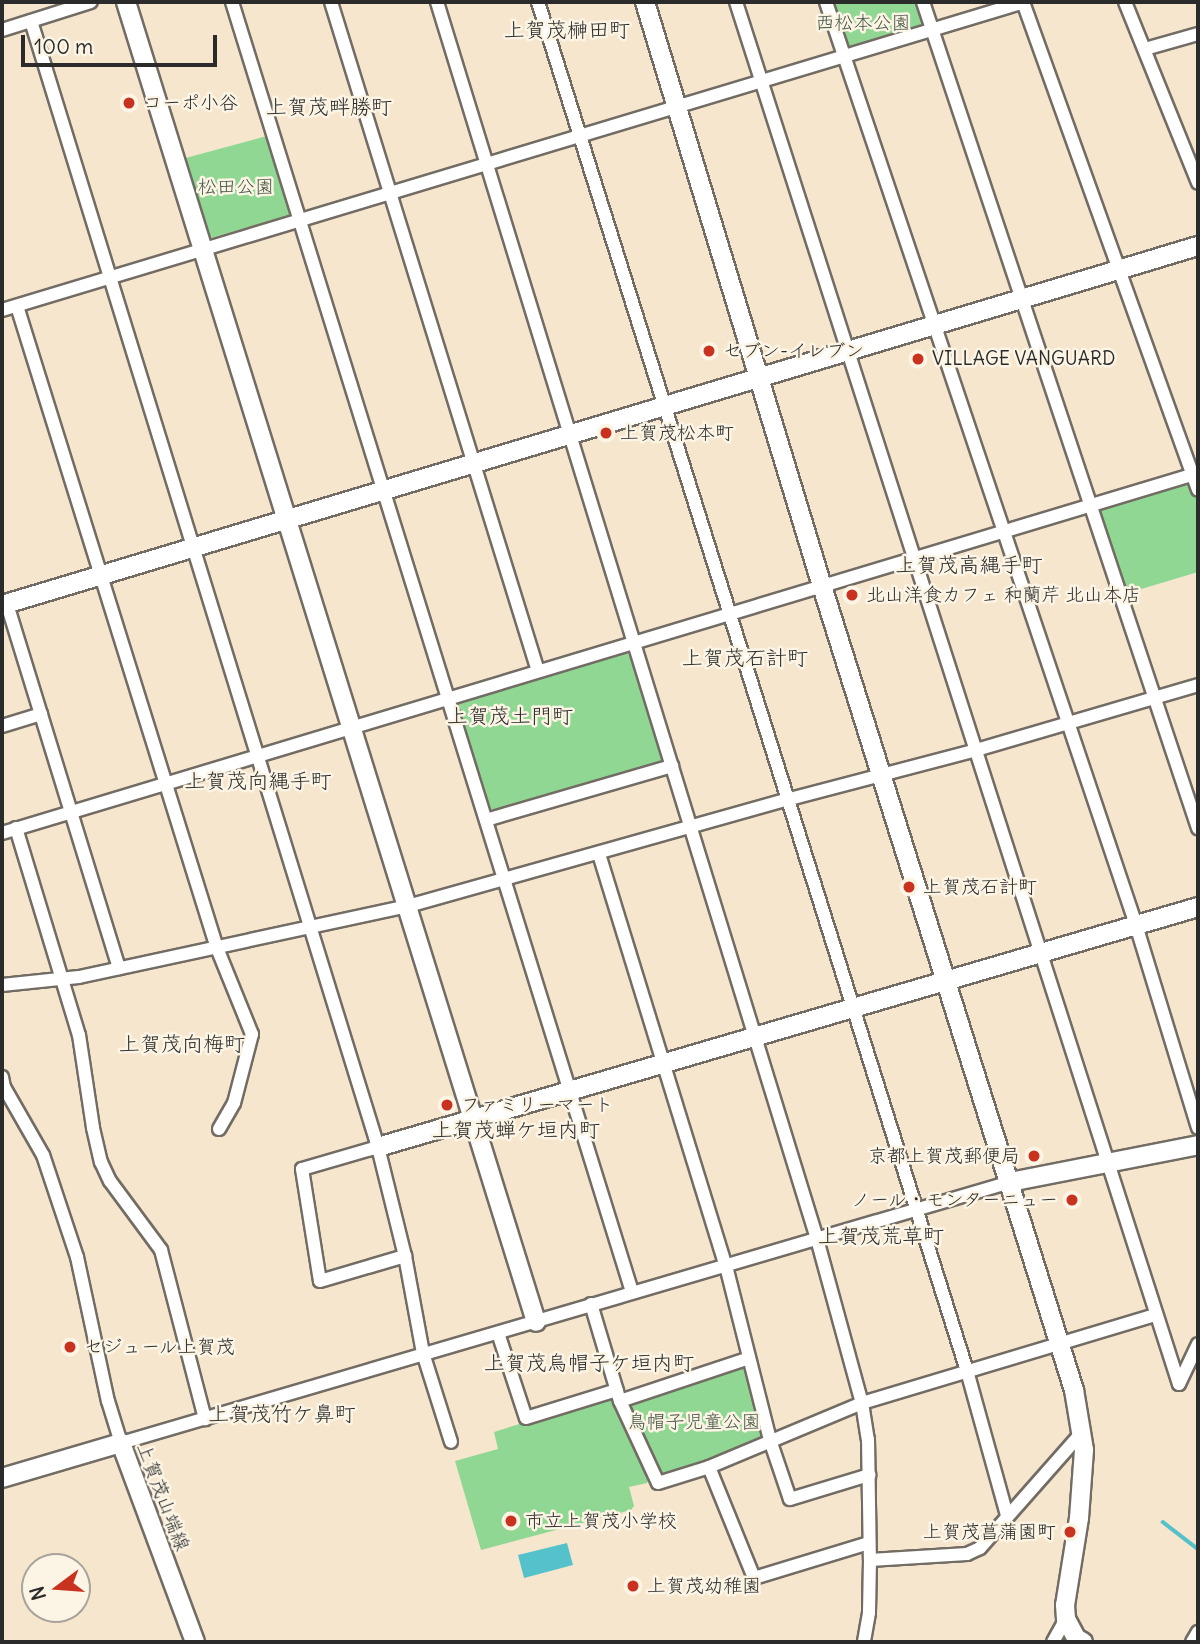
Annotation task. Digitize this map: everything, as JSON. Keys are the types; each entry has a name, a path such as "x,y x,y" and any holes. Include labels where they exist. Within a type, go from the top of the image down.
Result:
{"street":[{"path":"2,30 91,2"},
{"path":"126,2 205,249 536,1322"},
{"path":"232,2 632,1292"},
{"path":"331,2 538,671"},
{"path":"437,2 817,1239 862,1403 869,1475 870,1560 869,1613 864,1642"},
{"path":"538,2 851,1009 967,1371 1007,1515"},
{"path":"645,2 822,586 1010,1182 1083,1431 1079,1518 1065,1605 1066,1619 1076,1638 1083,1642"},
{"path":"736,2 1179,1384 1198,1344"},
{"path":"826,2 1136,925 1198,1128"},
{"path":"923,2 1198,828"},
{"path":"2,310 1023,2 1196,473 1198,490"},
{"path":"1125,2 1198,183"},
{"path":"31,21 377,1147 405,1256 423,1353 451,1442"},
{"path":"1145,49 1198,34"},
{"path":"120,968 4,605 1198,246"},
{"path":"17,306 217,948 252,1034 234,1103 219,1129"},
{"path":"2,833 1196,473"},
{"path":"2,985 62,979 120,968 408,906 786,800 976,750 1198,685"},
{"path":"2,726 41,714"},
{"path":"486,820 672,766"},
{"path":"16,828 79,1035 101,1162 110,1181 161,1250 205,1419"},
{"path":"599,854 726,1266 770,1440 790,1499 869,1475"},
{"path":"405,1256 320,1281 302,1169 1198,907"},
{"path":"2,1077 4,1087 43,1155 78,1257 108,1401 121,1443 1010,1182 1198,1145"},
{"path":"591,1304 619,1395 658,1483 709,1467 862,1403 1155,1315"},
{"path":"498,1333 526,1418 749,1358"},
{"path":"870,1560 967,1554 980,1548 1083,1431"},
{"name":"上賀茂山端線","path":"2,1478 121,1443 195,1642"},
{"path":"709,1467 754,1578 869,1543"},
{"path":"1053,1642 1066,1619"},
{"path":"1192,1642 1198,1632"}],"green space":[{"name":"西松本公園","path":"831,2 916,2 922,20 919,29 847,51"},
{"name":"松田公園","path":"267,136 291,215 207,239 182,159"},
{"path":"1188,480 1198,500 1198,572 1128,593 1123,589 1098,512 1101,508"},
{"path":"625,653 632,656 664,758 660,764 494,811 486,805 457,708 462,699"},
{"name":"鳥帽子児童公園","path":"744,1364 765,1437 662,1476 628,1404"},
{"path":"609,1396 616,1399 650,1476 647,1483 629,1487 634,1506 631,1510 481,1550 455,1461 498,1449 494,1432"}],"water":[{"path":"567,1543 573,1565 524,1578 518,1555"}],"waterway":[{"path":"1163,1522 1198,1549"}],"place":[{"name":"コーポ小谷","path":"129,103"},
{"name":"セブン-イレブン","path":"709,351"},
{"name":"VILLAGE VANGUARD","path":"918,359"},
{"name":"上賀茂松本町","path":"606,433"},
{"name":"北山洋食カフェ 和蘭芹 北山本店","path":"852,595"},
{"name":"上賀茂石計町","path":"909,887"},
{"name":"ファミリーマート","path":"447,1105"},
{"name":"京都上賀茂郵便局","path":"1034,1156"},
{"name":"ノール・モンタ－ニュー","path":"1072,1200"},
{"name":"セジュール上賀茂","path":"70,1347"},
{"name":"市立上賀茂小学校","path":"511,1521"},
{"name":"上賀茂菖蒲園町","path":"1070,1532"},
{"name":"上賀茂幼稚園","path":"633,1586"}],"district":[{"name":"上賀茂榊田町","path":"567,30"},
{"name":"上賀茂畔勝町","path":"329,107"},
{"name":"上賀茂高縄手町","path":"969,565"},
{"name":"上賀茂石計町","path":"745,658"},
{"name":"上賀茂土門町","path":"510,716"},
{"name":"上賀茂向縄手町","path":"258,781"},
{"name":"上賀茂向梅町","path":"182,1044"},
{"name":"上賀茂蝉ケ垣内町","path":"516,1130"},
{"name":"上賀茂荒草町","path":"881,1236"},
{"name":"上賀茂烏帽子ケ垣内町","path":"589,1363"},
{"name":"上賀茂竹ケ鼻町","path":"282,1414"}]}
